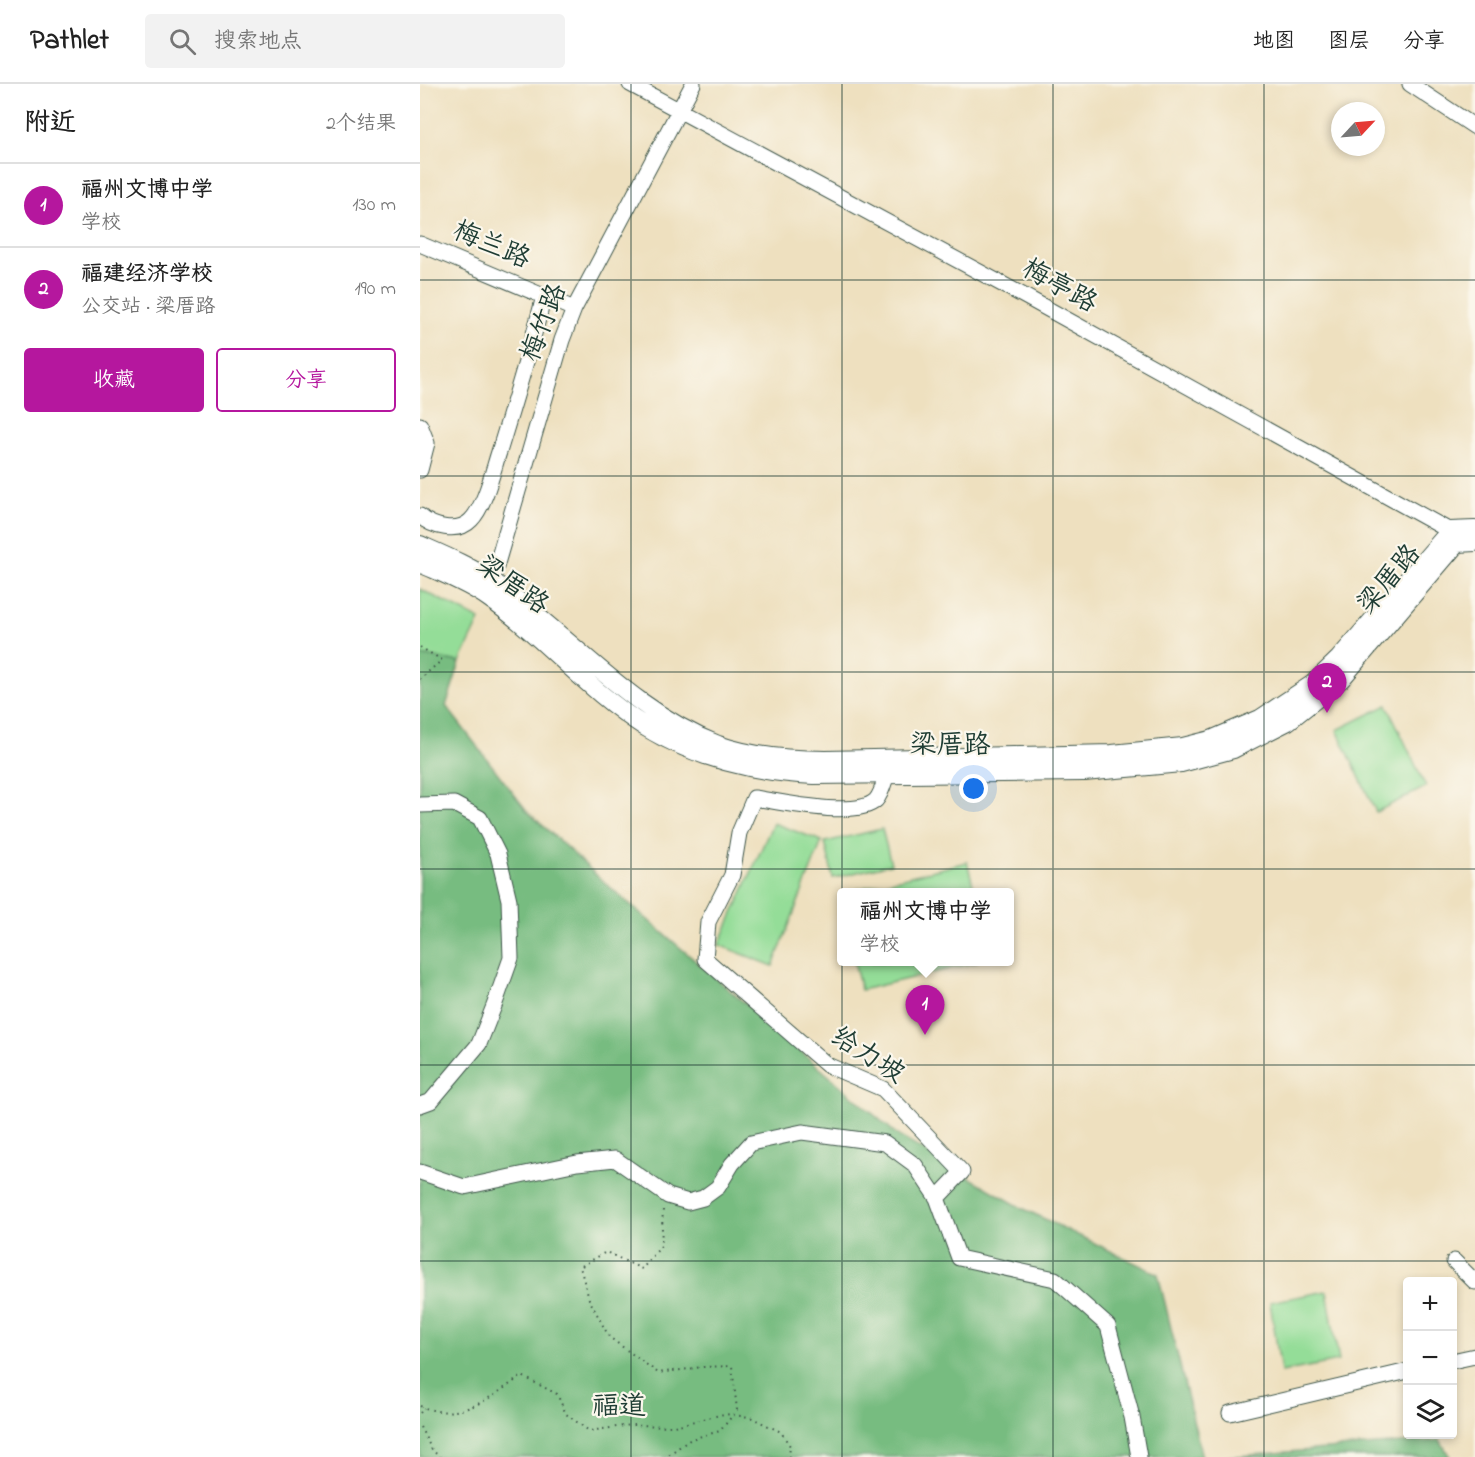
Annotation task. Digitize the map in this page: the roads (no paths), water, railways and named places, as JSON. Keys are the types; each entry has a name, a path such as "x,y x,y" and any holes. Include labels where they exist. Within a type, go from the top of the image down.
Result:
{"main road":[{"path":"1461,539 1475,530"},
{"name":"梁厝路","path":"420,545 490,589 633,697 685,730 735,750 818,760 1112,754 1183,747 1211,740 1260,719 1299,696 1461,539"},
{"name":"梁厝路","path":"420,563 490,589 626,712 677,744 713,758 781,773 1084,772 1181,763 1233,748 1288,721 1341,679 1461,539"}],"street":[{"name":"梅亭路","path":"630,84 1026,297 1461,539"},
{"name":"梅竹路","path":"490,589 562,340 574,309 693,84"},
{"path":"1410,84 1474,124"},
{"name":"梅兰路","path":"420,243 574,309"},
{"path":"420,516 444,527 458,527 471,521 486,490 530,351 544,296"},
{"path":"420,425 427,443 420,470"},
{"name":"给力坡","path":"887,774 878,797 863,806 827,808 754,798 739,832 732,875 708,922 705,959 827,1065 883,1089 962,1172 937,1198"},
{"path":"420,806 454,804 480,818 498,854 509,900 511,958 478,1044 431,1101 420,1106"},
{"path":"420,1172 465,1187 577,1162 615,1159 668,1196 688,1202 703,1198 718,1187 732,1164 751,1143 802,1132 885,1143 915,1165 937,1198 959,1258 1055,1279 1108,1326 1132,1417 1139,1457"},
{"path":"1454,1261 1475,1282"},
{"path":"1457,1360 1475,1356"},
{"path":"1230,1413 1403,1372"}],"place":[{"name":"福建经济学校","path":"1327,713"},
{"name":"福州文博中学","path":"925,1035"}]}
